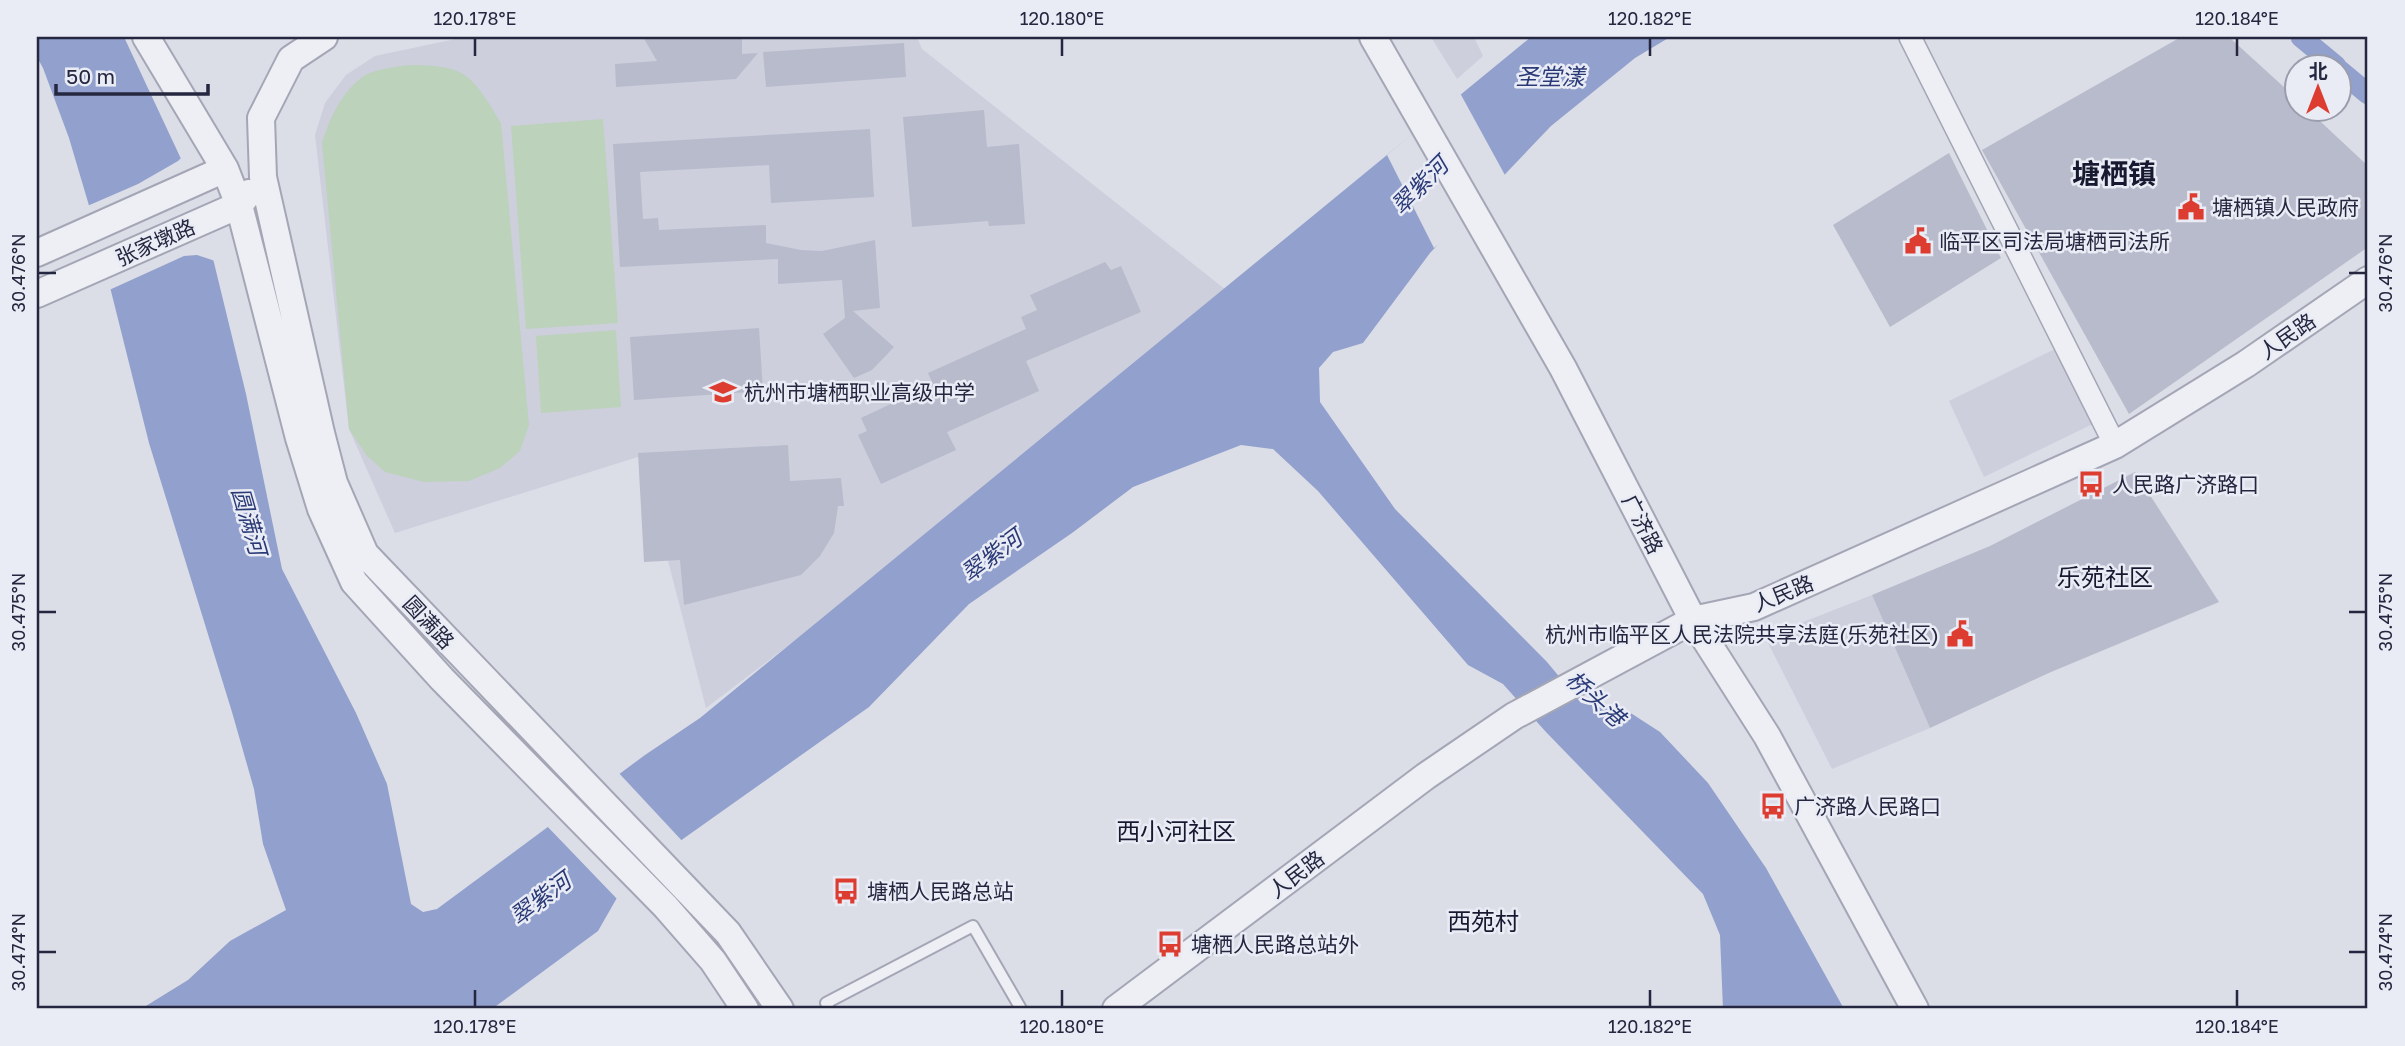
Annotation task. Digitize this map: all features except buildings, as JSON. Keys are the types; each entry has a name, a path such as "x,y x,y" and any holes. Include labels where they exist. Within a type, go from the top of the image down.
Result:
{"street":[{"name":"圆满路","path":"146,37 225,169 239,205 299,438 321,509 354,582 442,679 665,906 713,961 744,1009"},
{"name":"圆满路","path":"324,37 291,59 261,118 263,177 317,420 334,483 365,554 728,933 776,1004"},
{"name":"广济路","path":"1373,37 1563,368 1693,620 1767,736 1915,1009"},
{"path":"1910,37 2115,445"},
{"path":"225,169 263,177"},
{"name":"张家墩路","path":"37,253 225,169"},
{"name":"张家墩路","path":"37,294 239,205 263,177"},
{"name":"人民路","path":"1116,1009 1426,776 1514,716 1693,620 1754,607 2115,445 2246,364 2368,280"}],"lane":[{"path":"830,1009 826,1003 973,926 1021,1009"}],"shaded area":[{"name":"杭州市塘栖职业高级中学","path":"465,37 917,37 922,49 1226,290 880,576 706,708 641,456 395,533 349,429 315,135 325,103 346,75 375,56"},
{"path":"1431,37 1474,37 1483,56 1457,79"},
{"path":"2059,347 2107,417 1984,477 1949,401"},
{"path":"1872,595 1930,728 1832,769 1765,637"}],"green space":[{"path":"408,65 443,67 463,74 479,90 501,123 529,425 520,451 500,468 469,481 424,482 385,472 367,456 349,429 322,143 337,106 356,82 374,72"},
{"path":"603,119 618,323 526,329 511,126"},
{"path":"616,330 621,407 541,413 536,336"}],"water":[{"path":"37,37 124,37 197,193 246,394 282,569 356,713 387,784 411,904 423,912 437,909 645,755 700,718 1531,37 1670,37 1635,58 1551,126 1430,253 1363,343 1333,352 1319,368 1320,402 1395,509 1547,662 1581,703 1626,710 1660,732 1708,783 1766,868 1844,1009 1723,1009 1720,935 1703,894 1503,684 1468,665 1318,491 1273,449 1241,445 1133,487 969,604 869,707 642,868 618,896 598,931 492,1009 141,1009 188,980 230,941 286,910 263,844 254,789 232,712 149,443 93,219 69,138 37,57"}],"pier":[{"path":"1460,93 1506,177 1455,232 1434,248 1387,155"},
{"path":"183,156 192,175 218,262 197,255 184,256 107,291 85,207 138,184"},
{"path":"617,771 685,844 644,871 619,901 545,824"}],"waterway":[{"path":"2301,37 2319,52"},
{"path":"2352,81 2368,94"}],"place":[{"name":"塘栖镇人民政府","path":"2191,207"},
{"name":"临平区司法局塘栖司法所","path":"1918,241"},
{"name":"杭州市塘栖职业高级中学","path":"723,392"},
{"name":"人民路广济路口","path":"2091,484"},
{"name":"杭州市临平区人民法院共享法庭(乐苑社区)","path":"1960,634"},
{"name":"广济路人民路口","path":"1773,806"},
{"name":"塘栖人民路总站","path":"846,891"},
{"name":"塘栖人民路总站外","path":"1170,944"}],"district":[{"name":"塘栖镇","path":"2114,173"},
{"name":"乐苑社区","path":"2105,576"},
{"name":"西小河社区","path":"1176,830"},
{"name":"西苑村","path":"1483,920"}],"water label":[{"name":"圣堂漾","path":"1550,76"},
{"name":"翠紫河","path":"1419,185"},
{"name":"圆满河","path":"250,521"},
{"name":"翠紫河","path":"991,555"},
{"name":"桥头港","path":"1596,698"},
{"name":"翠紫河","path":"540,898"}]}
